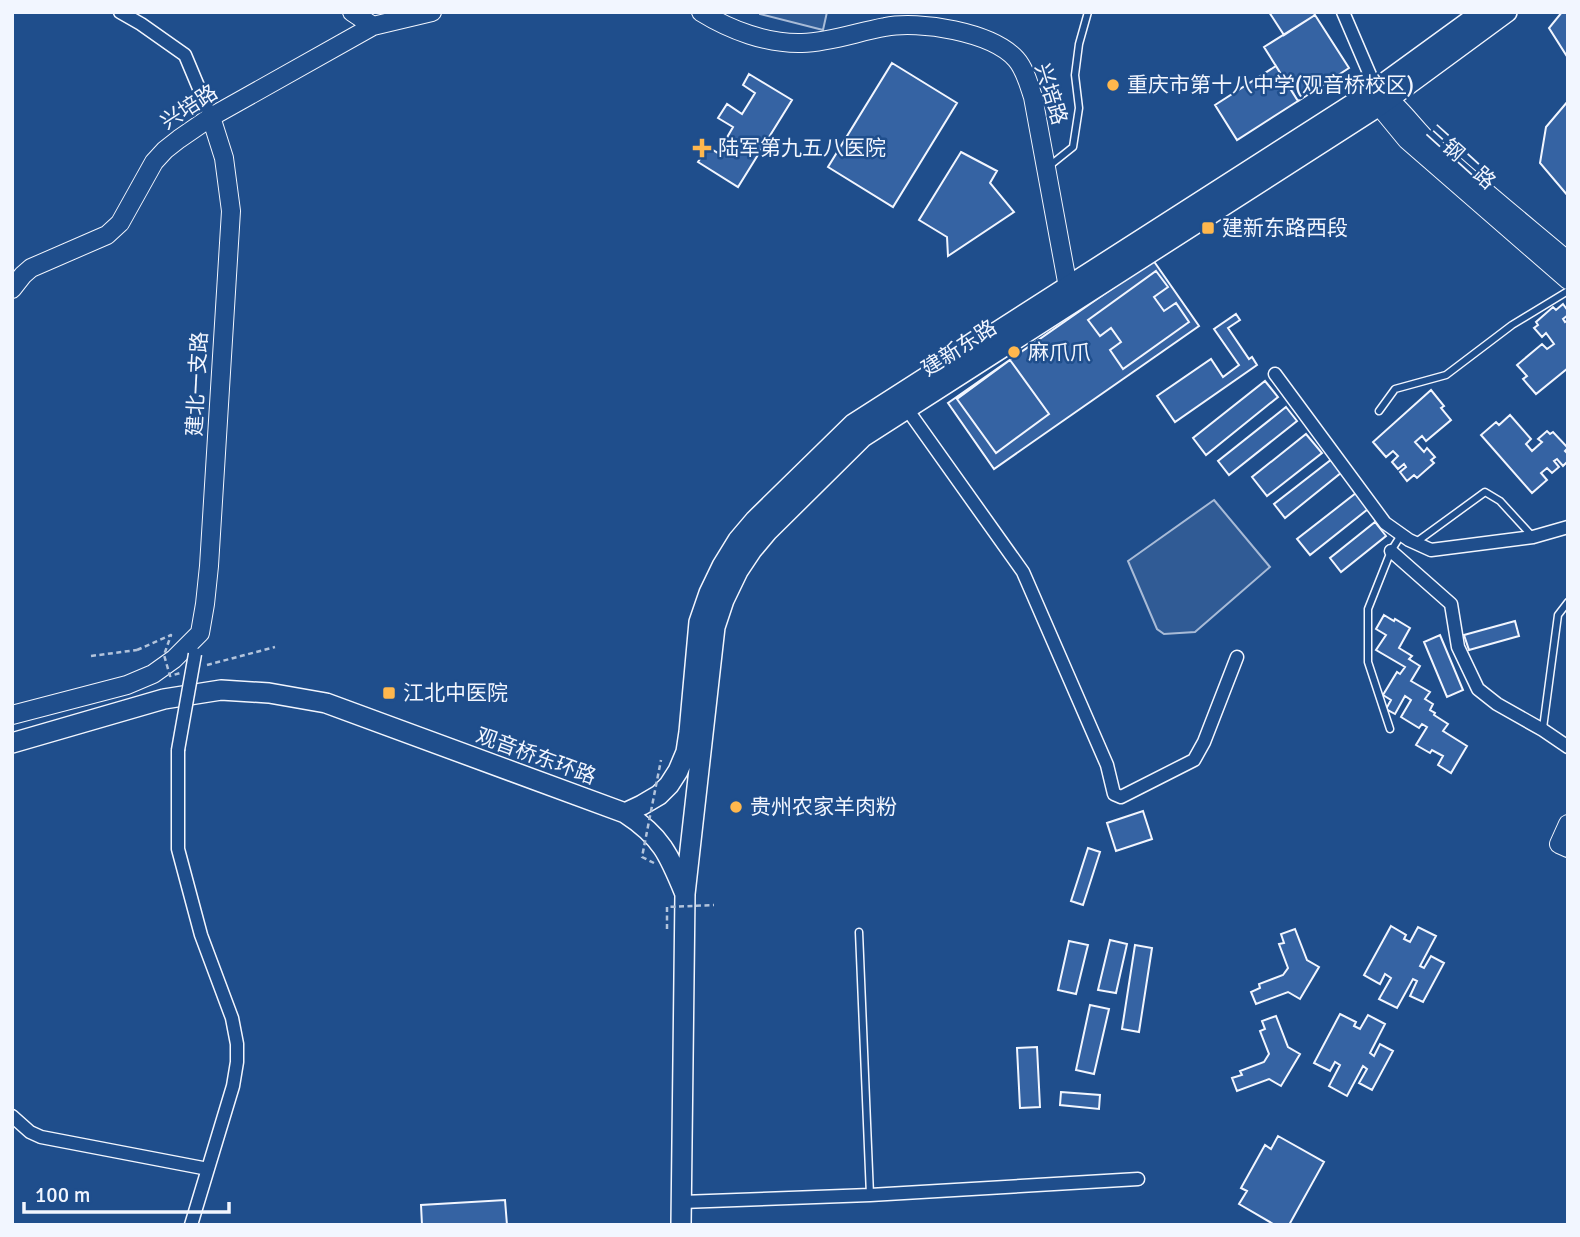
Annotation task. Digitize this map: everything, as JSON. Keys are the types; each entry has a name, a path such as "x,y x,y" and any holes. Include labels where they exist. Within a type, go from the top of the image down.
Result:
{"main road":[{"name":"建新东路","path":"1382,98 1482,12"},
{"name":"建新东路","path":"625,813 659,794 678,771 689,732 699,622 722,566 738,540 755,520 853,424 1069,294 1382,98 1507,12"},
{"name":"建新东路","path":"685,894 715,627 738,571 768,531 863,437 1069,294"},
{"name":"观音桥东环路","path":"12,743 164,699 221,690 269,693 326,703 625,813 641,823 656,836 671,860 685,894 681,1225"}],"street":[{"path":"120,12 185,55 211,117"},
{"path":"352,12 373,26"},
{"name":"兴培路","path":"12,289 31,268 113,231 147,173 165,150 211,117 373,26 432,12"},
{"name":"兴培路","path":"701,12 740,32 771,41 829,41 908,24 986,38 1003,48 1017,60 1033,97 1069,294"},
{"path":"1343,12 1382,98"},
{"name":"三钢二路","path":"1382,98 1568,261"},
{"name":"三钢二路","path":"1382,98 1408,140 1568,280"},
{"name":"建北一支路","path":"191,1225 233,1086 237,1062 232,1018 201,935 178,849 178,750 197,660 209,566 230,211 225,158 211,117"},
{"path":"1275,373 1385,523 1416,543 1431,550 1533,537 1568,527"},
{"path":"907,409 1023,572 1107,765 1114,794 1121,797 1194,760 1204,742 1237,657"},
{"path":"1391,551 1451,604 1458,647 1478,689 1497,704 1568,747"},
{"path":"12,715 127,685 153,674 174,659 200,633"},
{"path":"1563,846 1568,824"},
{"path":"12,1116 30,1132 41,1137 208,1169"},
{"path":"681,1202 870,1195 1138,1179"}],"lane":[{"path":"1047,168 1073,147 1079,108 1075,75 1079,44 1088,12"},
{"path":"1379,411 1395,389 1446,375 1512,325 1568,291"},
{"path":"1416,543 1485,492 1500,501 1533,537"},
{"path":"1390,729 1368,662 1368,609 1391,551 1401,535"},
{"path":"1543,730 1558,615 1568,602"},
{"path":"859,932 870,1195"}],"path":[{"path":"91,656 137,650 171,635 163,655 170,676 180,673"},
{"path":"197,660 275,648"},
{"path":"654,863 642,857 661,760"},
{"path":"667,929 667,907 714,905"}],"shaded area":[{"path":"760,12 827,12 823,30"},
{"path":"1214,500 1270,567 1195,632 1164,634 1157,629 1128,561"}],"building":[{"path":"1269,12 1313,12 1315,15 1284,35"},
{"path":"1562,12 1568,12 1568,58 1549,28"},
{"path":"1315,15 1349,68 1298,101 1264,47"},
{"path":"892,63 957,103 893,207 828,167"},
{"path":"1276,66 1298,101 1237,140 1215,105"},
{"path":"749,74 792,100 738,187 698,162 708,147 718,153 733,127 718,118 727,104 742,114 755,93 743,85"},
{"path":"1568,101 1568,196 1540,163 1546,127"},
{"path":"961,152 997,171 990,183 1014,212 948,256 947,237 919,220"},
{"path":"1153,260 1199,326 994,469 948,403"},
{"path":"1156,271 1168,287 1154,297 1164,311 1176,303 1189,322 1123,369 1110,350 1121,342 1111,328 1100,336 1088,320"},
{"path":"1563,304 1568,311 1568,315 1563,319 1565,322 1568,320 1568,368 1536,394 1523,379 1527,376 1517,365 1542,344 1547,349 1554,344 1546,333 1542,337 1534,328 1538,325 1536,322 1553,307 1556,310"},
{"path":"1236,314 1240,320 1228,328 1249,359 1252,357 1257,365 1175,422 1157,396 1211,359 1223,377 1239,365 1214,329"},
{"path":"1010,360 1049,414 996,453 957,399"},
{"path":"1265,381 1278,397 1206,455 1193,438"},
{"path":"1431,390 1451,420 1426,441 1422,436 1415,442 1424,452 1427,448 1435,457 1431,460 1434,463 1417,478 1414,475 1407,481 1400,472 1406,467 1404,464 1398,469 1392,462 1398,456 1393,451 1386,457 1373,442"},
{"path":"1286,407 1297,421 1229,475 1218,461"},
{"path":"1510,415 1531,439 1526,444 1532,451 1542,442 1538,439 1547,431 1550,434 1553,432 1568,448 1565,451 1568,461 1563,466 1557,459 1554,461 1559,467 1552,473 1547,468 1541,473 1547,480 1532,493 1481,435 1496,422 1499,425"},
{"path":"1306,434 1322,453 1267,496 1252,477"},
{"path":"1332,459 1342,472 1285,518 1274,504"},
{"path":"1356,493 1368,509 1310,555 1297,539"},
{"path":"1375,522 1386,536 1341,572 1330,558"},
{"path":"1384,615 1410,628 1399,648 1412,656 1409,659 1420,666 1411,681 1430,692 1425,699 1433,704 1430,710 1448,724 1443,731 1467,746 1451,773 1438,765 1443,756 1432,750 1430,753 1416,745 1427,727 1422,724 1419,728 1401,717 1411,700 1405,696 1395,714 1386,709 1391,700 1383,695 1397,672 1400,674 1405,667 1376,650 1386,635 1376,629"},
{"path":"1515,621 1519,636 1469,650 1464,635"},
{"path":"1440,635 1463,690 1447,697 1424,642"},
{"path":"1143,811 1152,839 1116,851 1107,823"},
{"path":"1088,848 1100,852 1083,905 1071,901"},
{"path":"1391,926 1406,935 1404,939 1410,942 1418,927 1436,936 1420,966 1424,968 1431,956 1444,963 1423,1002 1410,996 1417,981 1413,979 1397,1008 1379,999 1391,978 1385,974 1380,984 1364,975"},
{"path":"1295,929 1307,960 1319,967 1300,999 1288,992 1256,1004 1251,992 1260,988 1259,984 1283,975 1288,968 1279,944 1284,943 1281,934"},
{"path":"1110,940 1127,944 1116,993 1098,990"},
{"path":"1069,941 1088,945 1076,994 1058,990"},
{"path":"1135,945 1152,948 1139,1032 1122,1029"},
{"path":"1090,1005 1109,1009 1094,1074 1076,1070"},
{"path":"1340,1014 1356,1022 1354,1026 1360,1029 1368,1015 1385,1024 1370,1053 1374,1056 1380,1044 1393,1051 1372,1090 1359,1083 1367,1069 1363,1066 1347,1096 1329,1086 1340,1065 1335,1062 1330,1071 1314,1063"},
{"path":"1276,1016 1288,1047 1300,1054 1281,1086 1269,1079 1237,1091 1232,1078 1242,1075 1240,1071 1264,1062 1269,1054 1260,1031 1265,1029 1262,1021"},
{"path":"1037,1047 1040,1107 1020,1108 1017,1048"},
{"path":"1061,1092 1100,1095 1099,1109 1060,1105"},
{"path":"1278,1136 1324,1162 1289,1225 1275,1225 1239,1204 1247,1191 1241,1188 1265,1145 1271,1149"},
{"path":"505,1200 507,1225 422,1225 421,1205"}],"place":[{"name":"重庆市第十八中学(观音桥校区)","path":"1113,85"},
{"name":"陆军第九五八医院","path":"702,148"},
{"name":"建新东路西段","path":"1208,228"},
{"name":"麻爪爪","path":"1014,352"},
{"name":"江北中医院","path":"389,693"},
{"name":"贵州农家羊肉粉","path":"736,807"}]}
